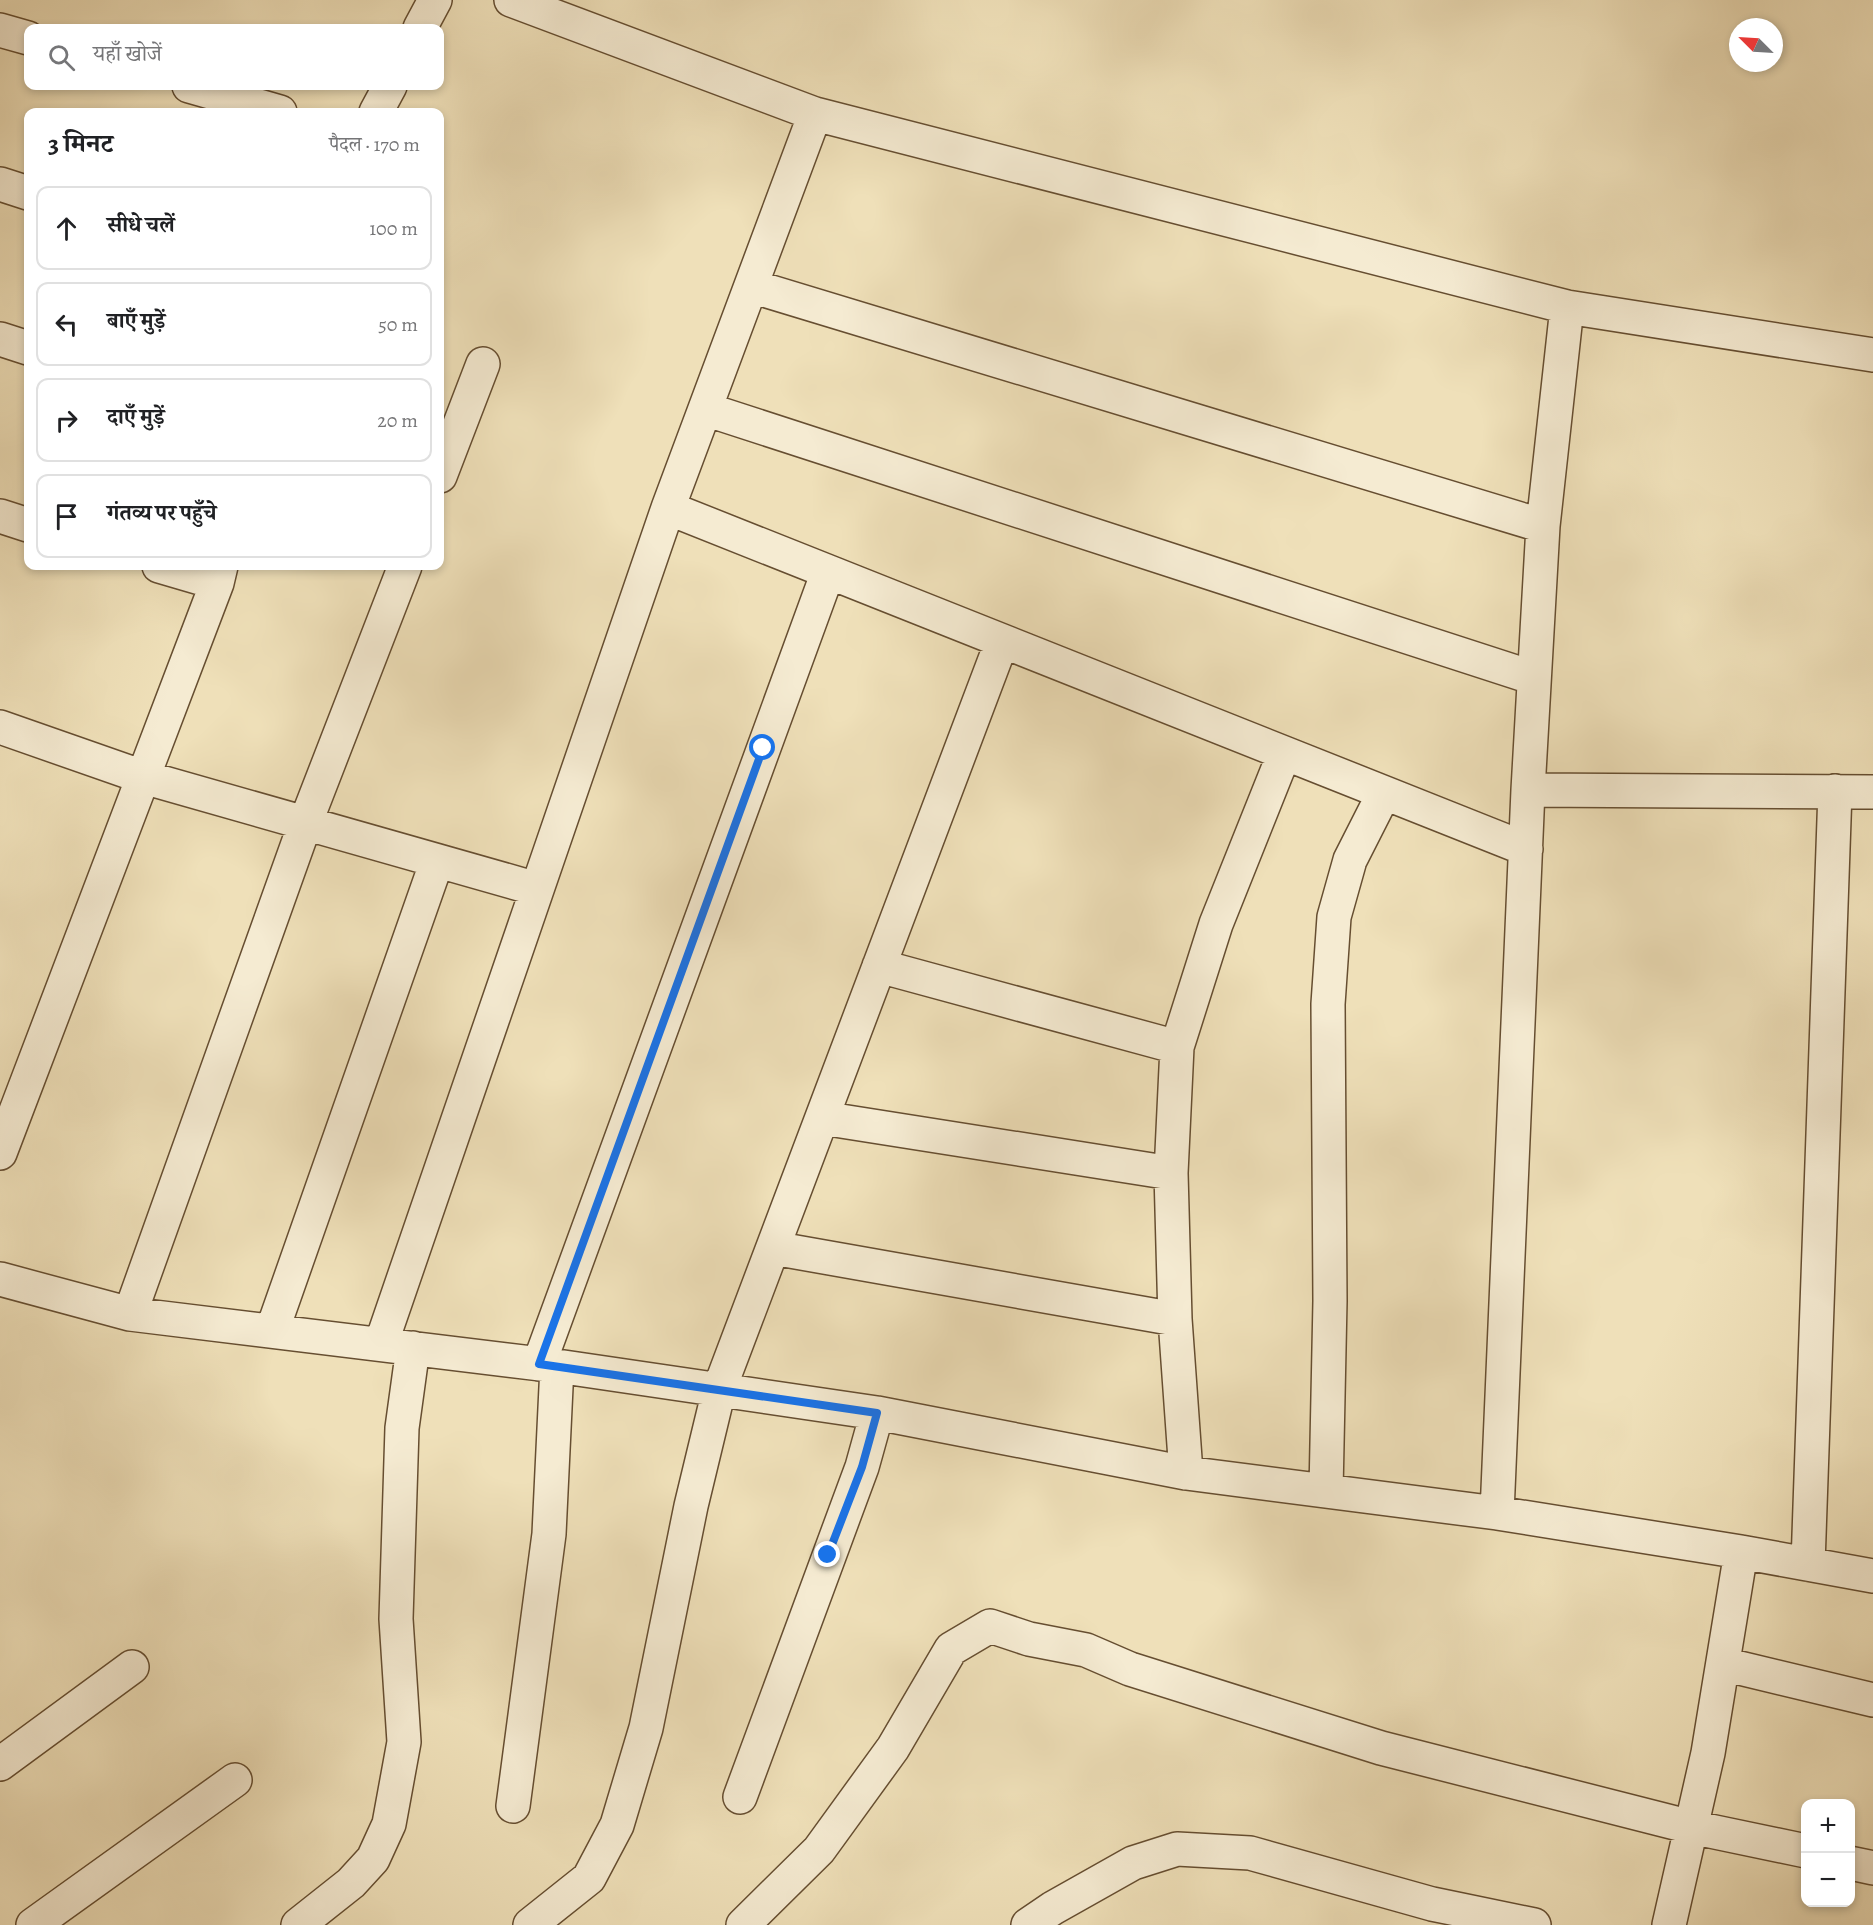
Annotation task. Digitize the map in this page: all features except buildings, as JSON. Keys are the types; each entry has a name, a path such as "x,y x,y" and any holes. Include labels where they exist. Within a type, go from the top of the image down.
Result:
{"street":[{"path":"422,24 435,0"},
{"path":"511,0 815,114 1568,308 1873,355"},
{"path":"0,30 24,37"},
{"path":"203,90 266,108"},
{"path":"378,108 388,90"},
{"path":"381,1344 668,508 815,114"},
{"path":"0,184 24,192"},
{"path":"751,286 1543,526"},
{"path":"1497,1513 1534,678 1543,526 1568,308"},
{"path":"0,339 24,347"},
{"path":"444,466 483,364"},
{"path":"705,409 1534,678"},
{"path":"668,508 1526,849"},
{"path":"0,516 24,524"},
{"path":"0,1153 219,574 189,570"},
{"path":"130,1314 305,824 403,570"},
{"path":"513,1806 549,1534 548,1365 828,572"},
{"path":"530,1925 589,1878 616,1825 646,1728 691,1506 719,1390 1002,641"},
{"path":"0,727 143,777 537,889"},
{"path":"1186,1473 1175,1319 1171,1173 1177,1047 1216,924 1284,754"},
{"path":"1528,790 1873,792"},
{"path":"1808,1564 1835,791"},
{"path":"1326,1491 1330,1302 1328,1004 1334,917 1350,860 1384,793"},
{"path":"272,1331 438,861"},
{"path":"879,966 1177,1047"},
{"path":"822,1118 1171,1173"},
{"path":"773,1248 1175,1319"},
{"path":"0,1279 130,1314 548,1365 877,1413 1186,1473 1497,1513 1741,1552 1873,1576"},
{"path":"298,1925 351,1884 374,1859 389,1824 404,1742 396,1619 402,1428 413,1348"},
{"path":"740,1797 862,1467 877,1413"},
{"path":"1669,1925 1708,1753 1741,1552"},
{"path":"743,1925 819,1850 893,1748 951,1649 990,1626 1029,1640 1086,1650 1130,1669 1381,1748 1691,1827 1801,1850"},
{"path":"1723,1664 1873,1700"},
{"path":"0,1764 132,1667"},
{"path":"33,1925 235,1780"},
{"path":"1028,1925 1053,1908 1133,1863 1177,1850 1250,1853 1432,1904 1534,1925"},
{"path":"1855,1864 1873,1868"}],"route":[{"path":"763,748 539,1364 877,1413 862,1467 828,1555"}]}
